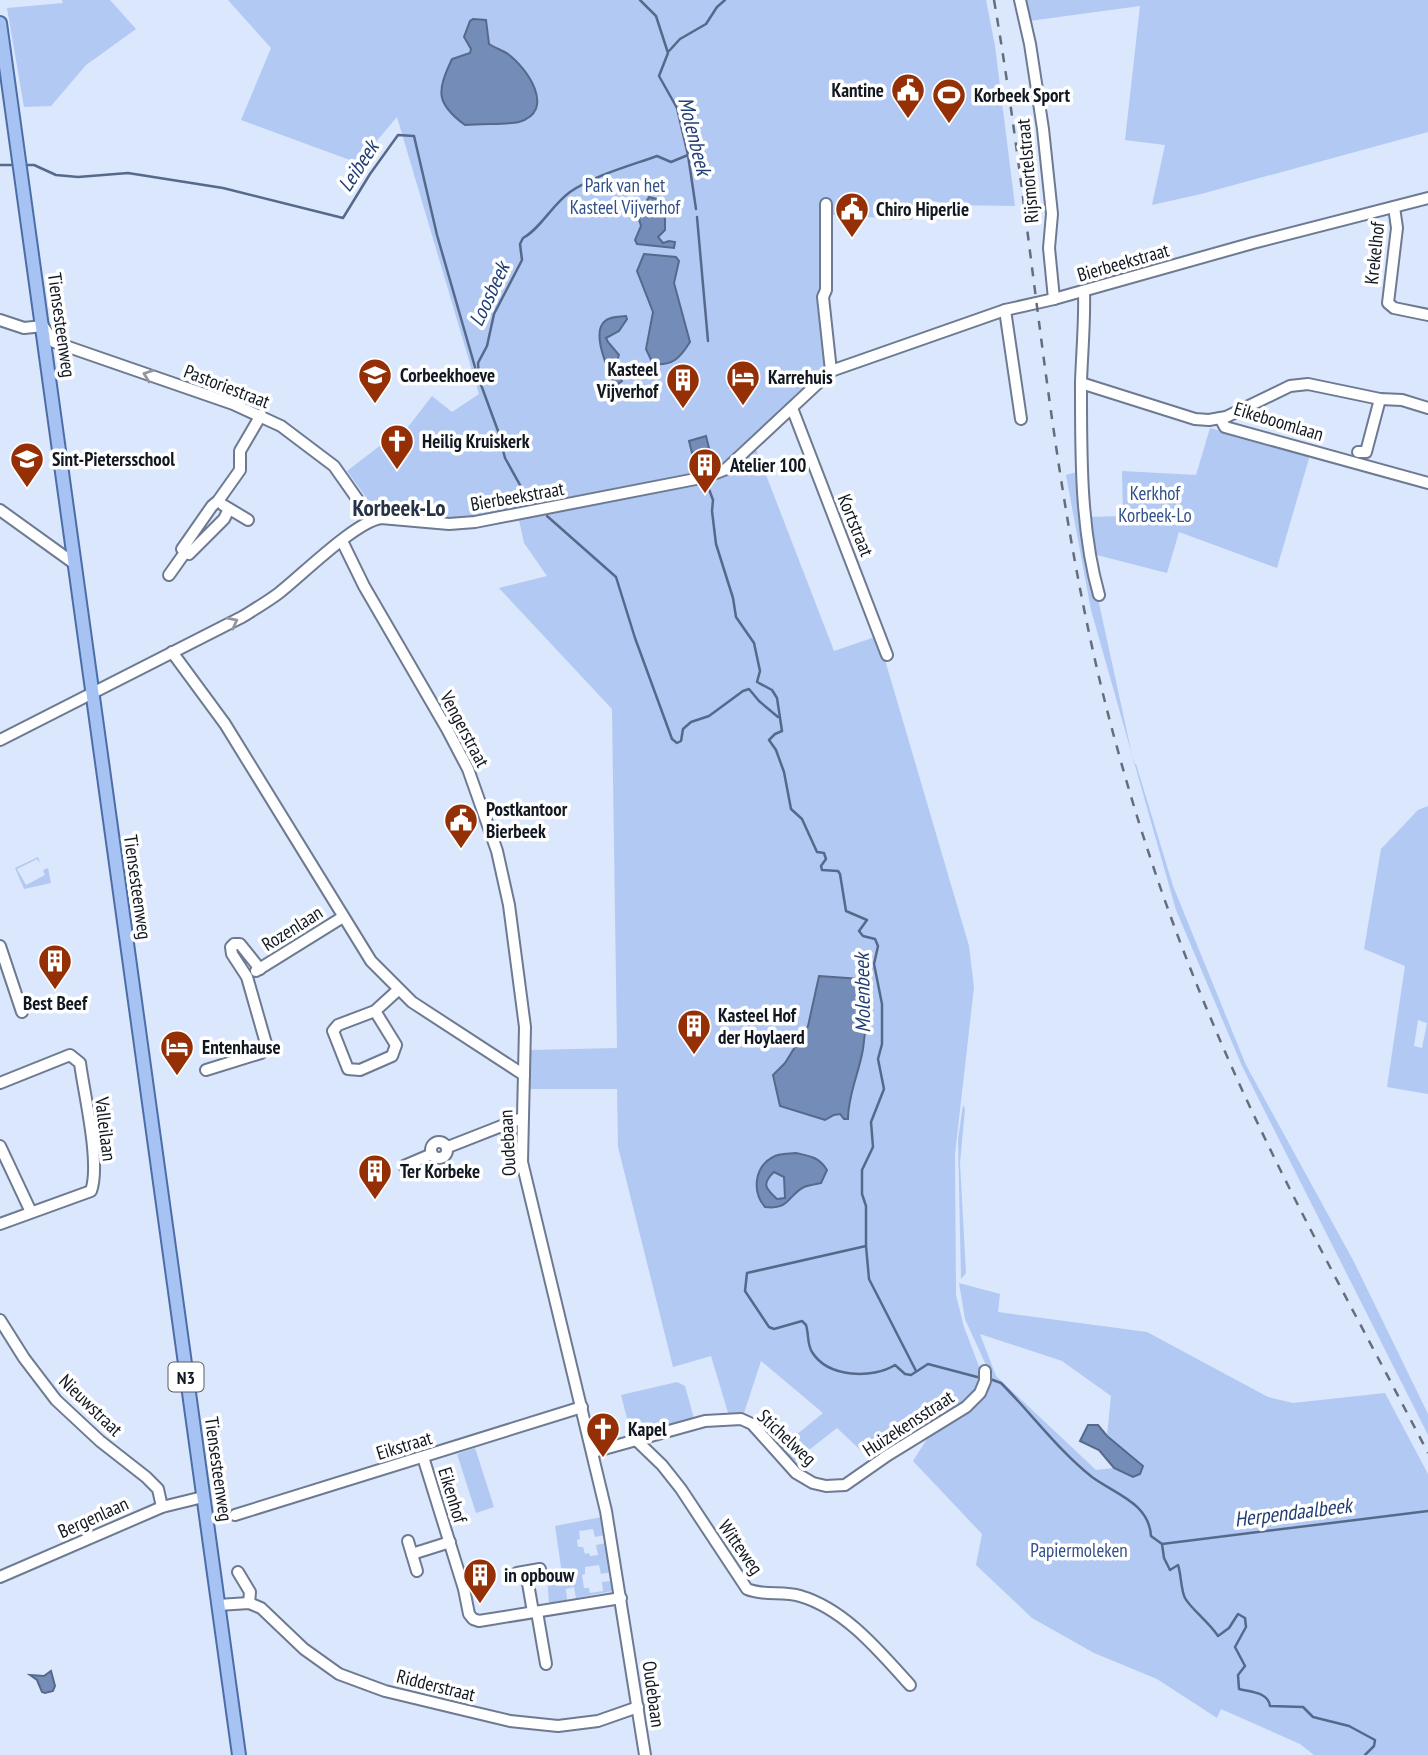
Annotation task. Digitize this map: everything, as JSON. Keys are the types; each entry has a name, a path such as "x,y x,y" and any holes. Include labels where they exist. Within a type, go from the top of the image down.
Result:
{"main road":[{"name":"Tiensesteenweg","path":"0,23 239,1755"}],"street":[{"name":"Rijsmortelstraat","path":"1020,0 1030,44 1043,129 1052,214 1049,248 1054,299"},
{"name":"Bierbeekstraat","path":"372,520 381,518 468,523 706,477 726,469 831,371 1004,310 1054,299 1428,198"},
{"path":"826,204 826,290 823,297 831,371"},
{"name":"Krekelhof","path":"1394,207 1397,228 1388,303 1394,308 1428,315"},
{"path":"1084,291 1081,383 1084,492 1091,562 1099,595"},
{"path":"1004,310 1021,419"},
{"path":"0,320 24,328 43,327"},
{"name":"Pastoriestraat","path":"43,327 54,342 261,415 301,439 334,466 372,520"},
{"name":"Eikeboomlaan","path":"1081,383 1195,419 1220,418 1224,427 1428,483"},
{"path":"1220,418 1290,386 1308,384 1402,400 1428,408"},
{"path":"1358,452 1366,452 1380,398"},
{"name":"Kortstraat","path":"792,408 887,655"},
{"path":"229,509 223,519 189,554 183,549 240,470 240,451 261,415"},
{"path":"218,501 248,520"},
{"path":"0,510 75,564"},
{"path":"0,740 242,617 277,594 362,524 372,520"},
{"name":"Vengerstraat","path":"342,541 364,586 447,729 467,769 491,830 506,889 515,950 525,1027 524,1075"},
{"path":"169,575 186,551"},
{"path":"172,652 225,724 371,961 412,1002 524,1075"},
{"name":"Rozenlaan","path":"247,977 343,917"},
{"name":"Rozenlaan","path":"206,1070 261,1053 267,1047 247,977 232,954 231,947 240,944 245,947 260,969"},
{"path":"0,946 3,965 22,1012"},
{"path":"375,1011 396,1045 392,1056 360,1070 348,1069 333,1031 338,1025 375,1011 398,990"},
{"name":"Valleilaan","path":"0,1083 59,1057 70,1055 80,1063 94,1182 91,1191 0,1224"},
{"name":"Oudebaan","path":"524,1075 524,1173 593,1452 621,1598 645,1755"},
{"path":"404,1166 432,1154 442,1158 447,1154 447,1147 522,1118"},
{"path":"0,1146 31,1212"},
{"name":"Nieuwstraat","path":"0,1320 24,1358 56,1400 158,1489 162,1507"},
{"name":"Huizekensstraat","path":"832,1487 845,1485 966,1407 980,1393 985,1371"},
{"name":"Eikstraat","path":"235,1515 582,1406"},
{"name":"Stichelweg","path":"636,1440 705,1421 741,1419 752,1424 796,1473 813,1483 832,1487"},
{"path":"593,1452 636,1440"},
{"name":"Witteweg","path":"636,1440 662,1465 681,1489 747,1588 754,1592 800,1596 828,1609 861,1633 910,1685"},
{"name":"Eikenhof","path":"424,1457 469,1614 473,1619 621,1598"},
{"name":"Bergenlaan","path":"0,1577 162,1507 203,1497"},
{"path":"408,1541 417,1571"},
{"name":"Eikenhof","path":"412,1554 450,1542"},
{"path":"540,1569 522,1572 535,1612 545,1664"},
{"path":"218,1605 249,1603 250,1592 237,1572"},
{"name":"Ridderstraat","path":"249,1603 261,1608 304,1649 339,1674 385,1691 510,1721 558,1726 598,1721 638,1707"}],"green space":[{"path":"62,0 110,0 136,29 86,65 51,106 24,107 7,8 63,3"},
{"name":"Park van het Kasteel Vijverhof","path":"228,0 986,0 995,46 1015,206 954,205 918,198 912,220 822,214 829,366 728,461 717,468 461,520 383,513 373,507 347,471 386,441 394,445 432,396 452,412 479,394 397,117 358,163 241,120 271,48"},
{"path":"1024,0 1428,0 1428,132 1152,205 1165,145 1125,140 1140,6 1029,21"},
{"name":"Kerkhof Korbeek-Lo","path":"1210,428 1310,455 1277,568 1179,532 1167,573 1093,554 1088,517 1123,516 1122,471 1196,475"},
{"path":"756,449 834,651 878,636 969,946 974,987 955,1154 956,1295 964,1327 980,1369 981,1383 966,1404 873,1462 837,1428 791,1464 779,1449 823,1413 761,1361 743,1416 729,1416 711,1356 673,1367 618,1147 617,1089 528,1089 530,1050 617,1048 612,709 499,588 547,576 524,543 519,520 716,481 732,471"},
{"path":"1081,471 1090,562 1132,754 1091,610 1066,475"},
{"path":"1135,764 1173,886 1246,1065 1354,1262 1428,1414 1428,1435 1242,1066 1176,910"},
{"path":"1428,806 1428,1094 1387,1087 1405,966 1364,949 1381,849 1418,810","holes":["1418,1020 1427,1023 1422,1048 1414,1046"]},
{"path":"38,857 40,863 37,859 17,869 26,885 45,875 43,870 48,868 51,883 24,889 15,868"},
{"path":"963,1105 965,1109 960,1163 966,1273 961,1279 958,1139"},
{"name":"Papiermoleken","path":"959,1283 1000,1294 998,1312 1147,1332 1268,1397 1293,1403 1385,1393 1428,1474 1428,1755 1314,1755 1300,1744 1221,1709 1217,1718 1157,1679 1094,1653 1032,1618 976,1565 982,1534 913,1461 932,1433 976,1402 988,1387 991,1376 965,1319","holes":["980,1334 1062,1361 1111,1396 1107,1436 1142,1465 1133,1477 1114,1468 1096,1470 996,1376"]},
{"path":"677,1382 685,1386 695,1422 632,1438 621,1395"},
{"path":"475,1448 494,1507 476,1513 457,1454"},
{"path":"602,1517 605,1535 595,1537 593,1529 579,1531 578,1547 583,1547 585,1554 589,1553 590,1556 598,1555 596,1545 606,1543 611,1572 601,1574 599,1565 585,1567 585,1574 582,1575 584,1588 589,1588 590,1593 603,1591 602,1582 612,1581 613,1591 576,1598 574,1587 566,1589 567,1600 549,1603 547,1576 538,1577 539,1584 535,1584 534,1577 560,1572 555,1526"}],"water":[{"path":"473,19 486,20 489,44 515,60 535,89 536,109 519,122 465,125 444,103 443,80 452,59 470,53 471,49 464,37"},
{"path":"649,197 661,200 665,208 665,230 658,237 663,243 675,242 674,248 637,244 635,240 641,226 638,216"},
{"path":"644,254 676,257 679,261 674,283 690,342 679,357 666,364 653,364 646,349 653,312 637,271"},
{"path":"626,316 627,319 619,331 606,338 619,355 615,366 622,381 613,388 609,386 613,381 600,342 601,327 609,319"},
{"path":"706,436 709,448 692,453 689,441"},
{"path":"819,976 861,979 871,984 863,1049 848,1119 844,1119 840,1114 825,1120 780,1106 773,1075 785,1063 808,1026"},
{"path":"796,1153 821,1162 827,1170 821,1183 804,1187 784,1204 765,1207 757,1187 762,1167 775,1156","holes":["774,1172 784,1177 785,1198 777,1199 766,1183"]},
{"path":"1088,1425 1098,1425 1143,1466 1140,1474 1133,1477 1114,1468 1099,1450 1080,1441"},
{"path":"51,1671 55,1686 53,1691 42,1692 37,1680 30,1675 44,1676"}],"waterway":[{"name":"Molenbeek","path":"640,0 656,16 668,53 659,76 677,108 688,155 696,209"},
{"path":"669,51 680,39 706,24 725,0"},
{"name":"Leibeek","path":"24,165 34,165 56,175 78,177 128,173 223,188 343,218 398,135 414,136 437,235 479,381"},
{"name":"Loosbeek","path":"479,376 478,363 487,346 494,314 522,260 520,244 523,238 535,229 564,197 590,181 657,156 671,162 688,155"},
{"name":"Leibeek","path":"0,165 14,165"},
{"name":"Molenbeek","path":"697,217 708,341"},
{"name":"Loosbeek","path":"480,382 505,458 530,503"},
{"name":"Molenbeek","path":"707,484 713,500 716,544 733,598 736,617 754,643 760,671 757,682 772,690 777,698 782,731 769,740 784,772 791,809 802,819 817,852 824,853 826,859 821,866 822,870 838,871 840,874 846,911 867,920 859,931 863,936 875,939 878,946 874,964 882,1004 882,1044 878,1059 884,1089 871,1122 873,1147 862,1170 862,1194 866,1206 866,1246 747,1273 745,1291 769,1327 774,1329 802,1321 806,1325 812,1352 819,1361 839,1371 851,1374 875,1373 895,1365 905,1374 911,1375 928,1364 981,1378"},
{"name":"Loosbeek","path":"547,516 616,577 672,739 677,743 681,741 683,729 691,722 709,716 749,689 778,717"},
{"name":"Molenbeek","path":"866,1246 869,1279 916,1371"},
{"name":"Molenbeek","path":"990,1379 1001,1383 1079,1466 1138,1507 1149,1525 1151,1536 1162,1544 1164,1558 1170,1570 1178,1565 1185,1598 1218,1636 1229,1628 1238,1614 1245,1618 1246,1627 1235,1647 1245,1666 1238,1675 1239,1689 1262,1695 1269,1701 1270,1706 1303,1707 1313,1717 1349,1726 1375,1740 1374,1746 1365,1755"},
{"name":"Herpendaalbeek","path":"1162,1544 1428,1511"}],"railway":[{"path":"994,0 1046,377 1076,565 1095,658 1128,785 1172,920 1235,1075 1315,1238 1428,1453"}],"place":[{"name":"Kantine","path":"908,120"},
{"name":"Korbeek Sport","path":"949,125"},
{"name":"Chiro Hiperlie","path":"852,239"},
{"name":"Corbeekhoeve","path":"375,405"},
{"name":"Karrehuis","path":"743,407"},
{"name":"Kasteel Vijverhof","path":"683,410"},
{"name":"Heilig Kruiskerk","path":"397,471"},
{"name":"Sint-Pietersschool","path":"27,489"},
{"name":"Atelier 100","path":"705,495"},
{"name":"Postkantoor Bierbeek","path":"461,850"},
{"name":"Best Beef","path":"55,991"},
{"name":"Kasteel Hof der Hoylaerd","path":"694,1056"},
{"name":"Entenhause","path":"177,1077"},
{"name":"Ter Korbeke","path":"375,1201"},
{"name":"Kapel","path":"603,1459"},
{"name":"in opbouw","path":"480,1605"}],"district":[{"name":"Korbeek-Lo","path":"399,507"}]}
